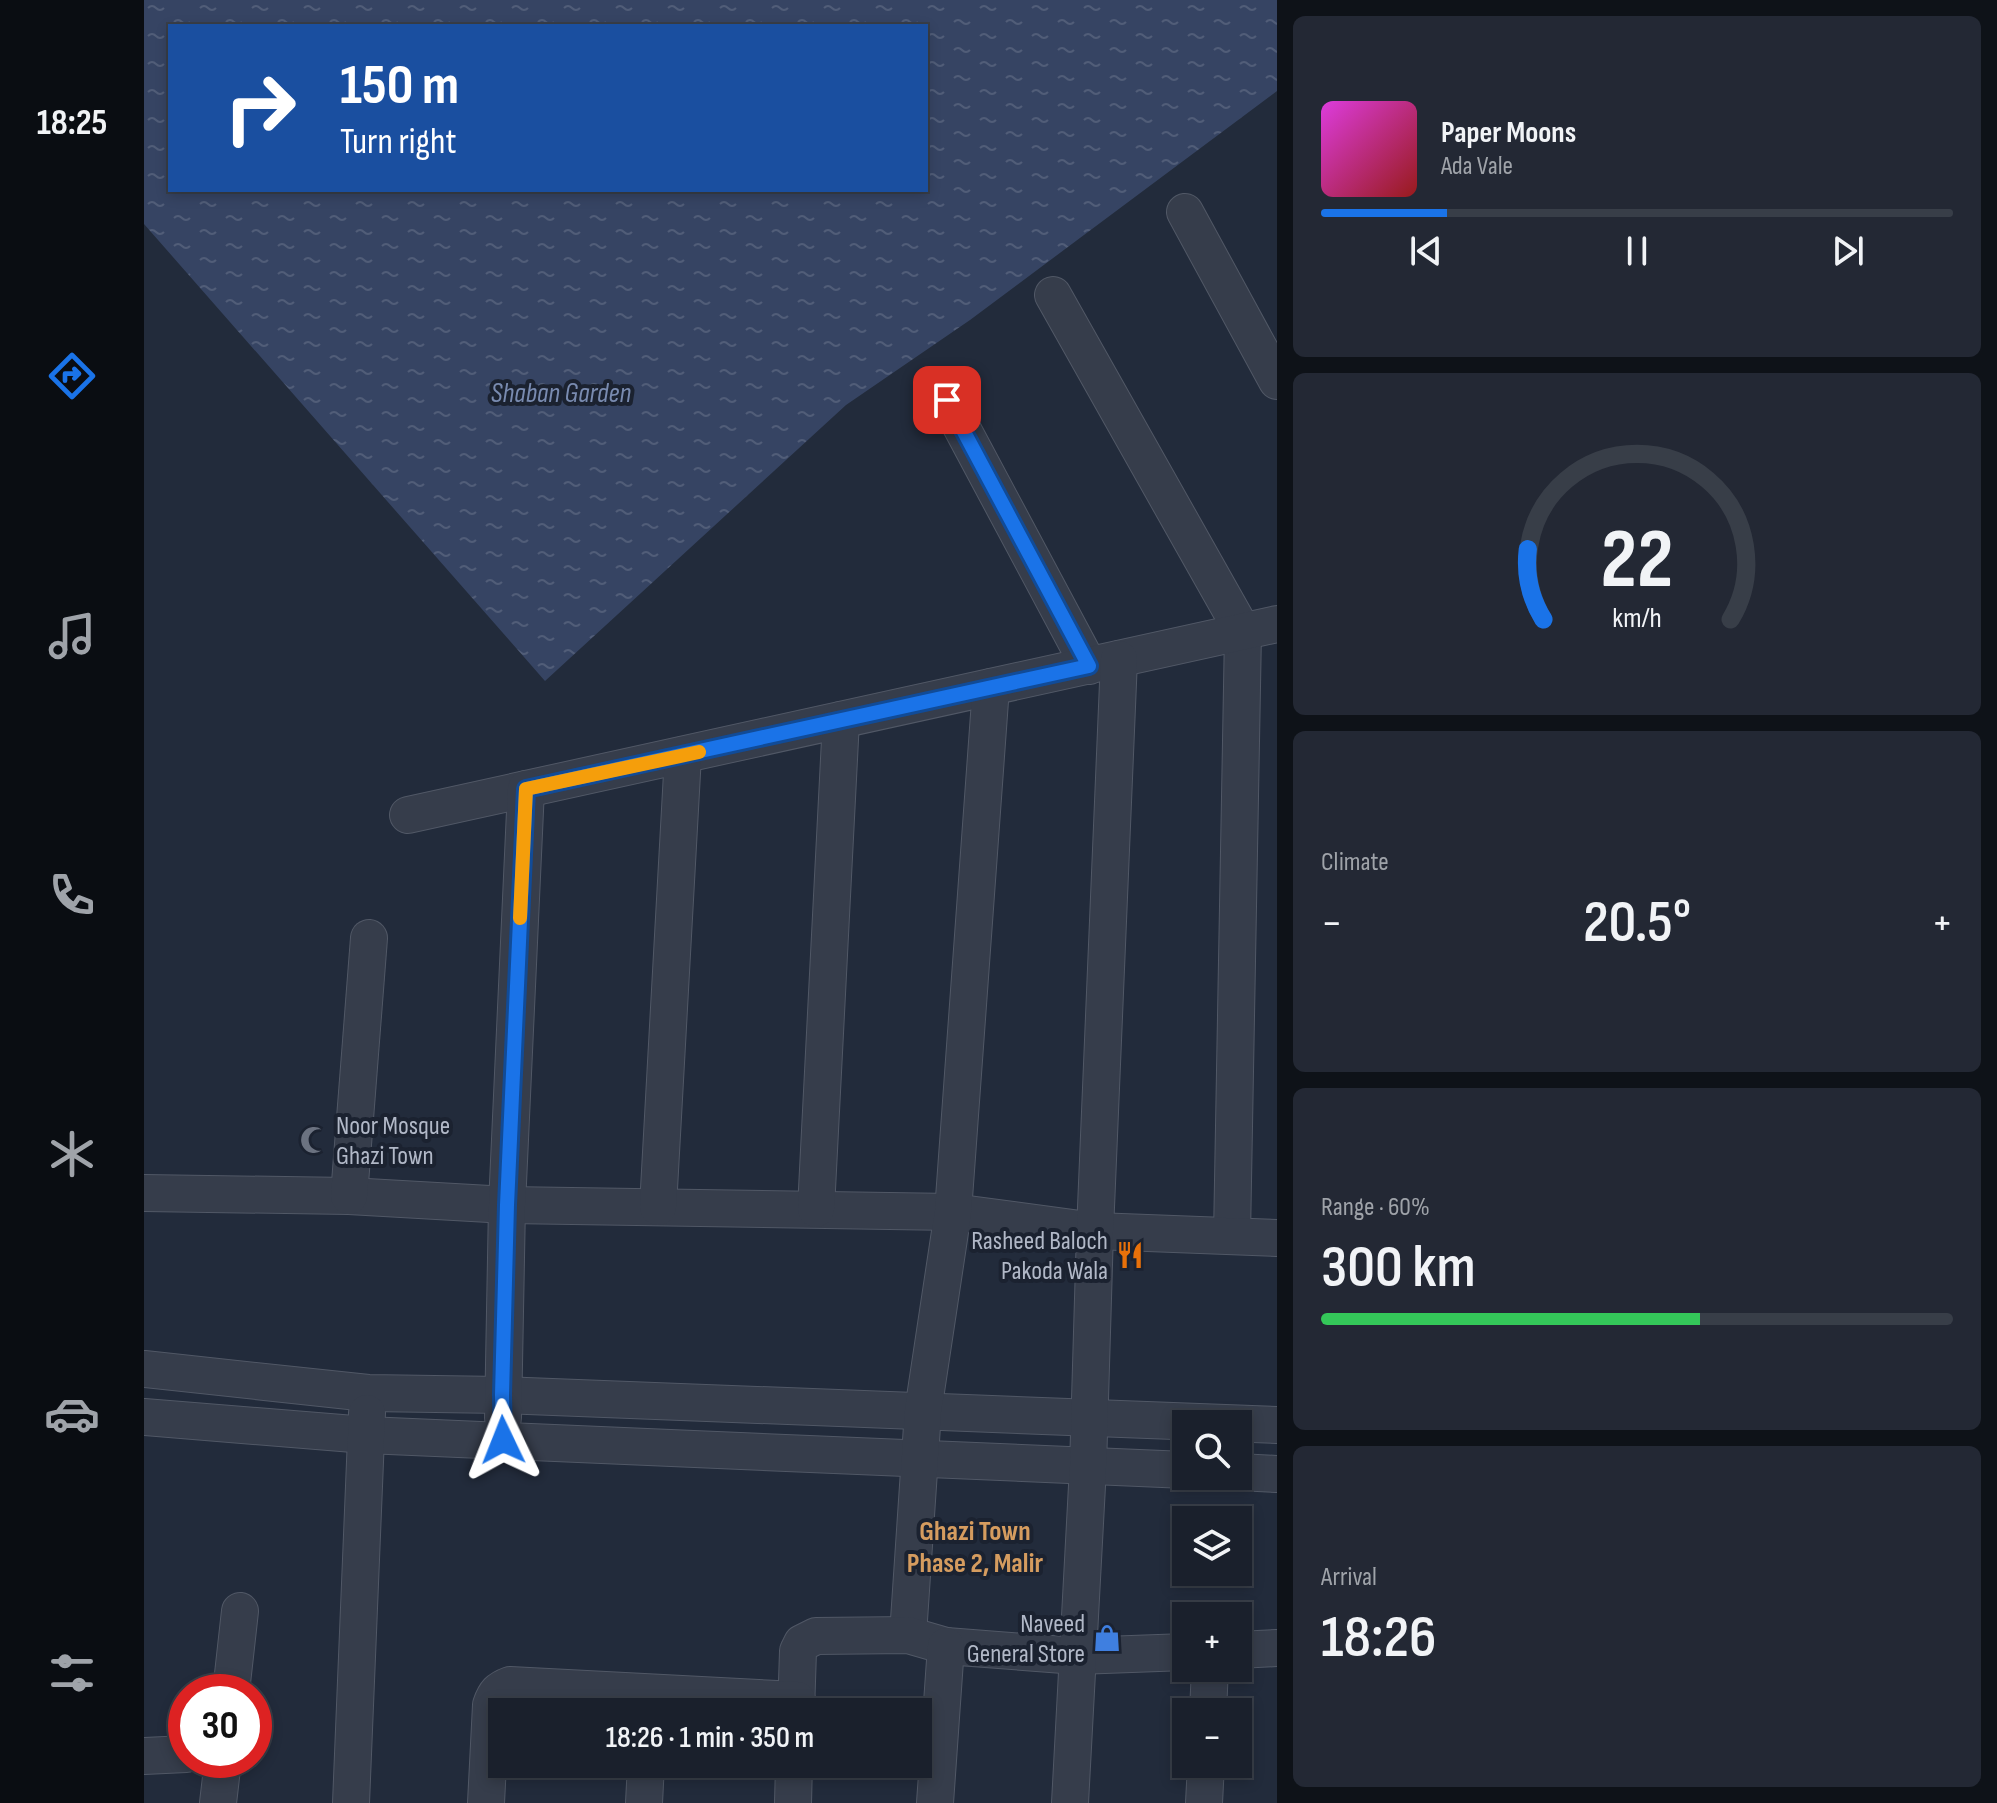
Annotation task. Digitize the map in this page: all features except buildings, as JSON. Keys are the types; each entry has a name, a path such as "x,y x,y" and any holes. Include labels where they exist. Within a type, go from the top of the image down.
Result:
{"street":[{"path":"1185,212 1277,381"},
{"path":"1053,295 1260,628 1232,1236"},
{"path":"947,400 1104,663 1090,1418 1070,1803"},
{"path":"408,815 1260,628"},
{"path":"908,1635 923,1411 953,1212 991,687"},
{"path":"816,1209 841,720"},
{"path":"658,1207 683,755"},
{"path":"503,1440 507,1205 526,789"},
{"path":"349,1196 369,938"},
{"path":"144,1193 349,1196 507,1205 953,1212 1095,1231 1277,1238"},
{"path":"144,1369 368,1393 502,1395 1277,1425"},
{"path":"351,1803 368,1393"},
{"path":"144,1417 366,1435 1172,1470"},
{"path":"1252,1473 1277,1474"},
{"path":"233,1674 240,1611"},
{"path":"796,1698 798,1651 802,1643 816,1636 908,1635 946,1646 1077,1656 1172,1653"},
{"path":"935,1803 946,1646"},
{"path":"1252,1649 1277,1648"},
{"path":"493,1698 501,1688 510,1685 611,1698"},
{"path":"144,1756 168,1755"},
{"path":"486,1803 488,1764"},
{"path":"218,1803 221,1778"},
{"path":"644,1803 645,1778"},
{"path":"793,1803 794,1778"},
{"path":"1204,1803 1205,1778"}],"water":[{"name":"Shaban Garden","path":"144,0 1277,0 1277,91 970,320 846,405 545,681 144,224"}],"slow traffic":[{"path":"520,918 526,789 699,752"}],"place":[{"name":"Noor Mosque Ghazi Town","path":"314,1140"},
{"name":"Rasheed Baloch Pakoda Wala","path":"1130,1255"},
{"name":"Naveed General Store","path":"1107,1638"}],"district":[{"name":"Ghazi Town Phase 2, Malir","path":"975,1546"}],"route":[{"path":"503,1440 507,1205 526,789 1089,666 947,400"}]}
